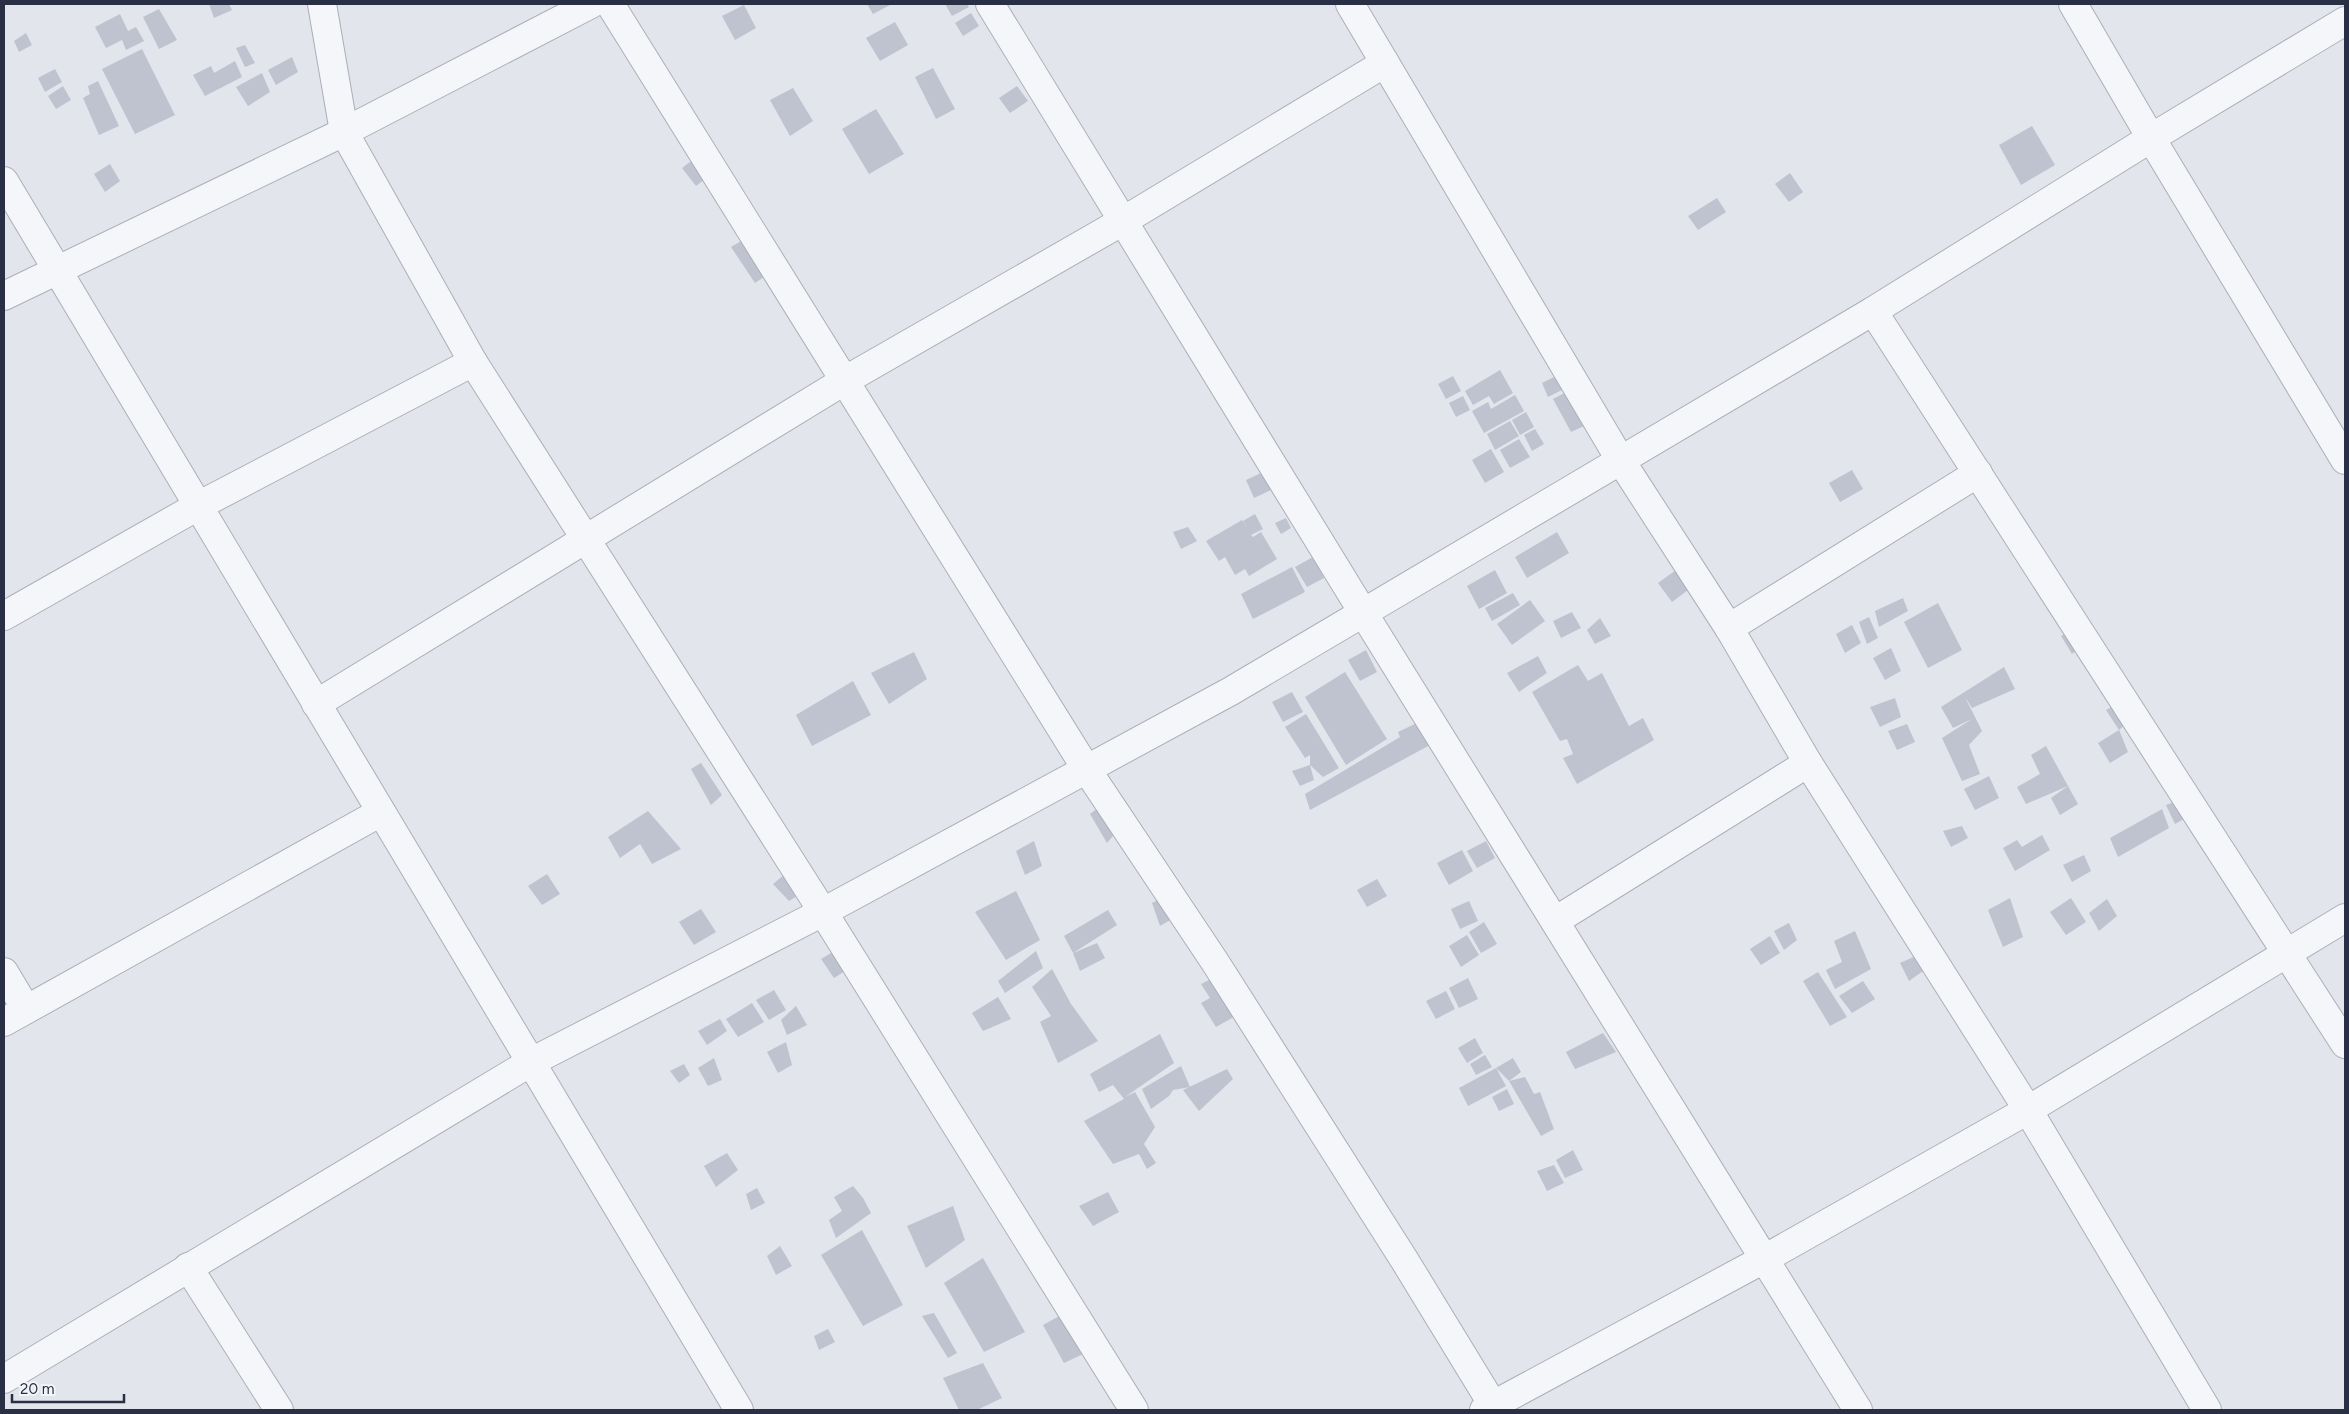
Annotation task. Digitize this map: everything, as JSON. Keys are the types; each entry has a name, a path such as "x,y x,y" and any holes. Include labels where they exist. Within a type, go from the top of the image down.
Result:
{"street":[{"path":"322,4 344,132 473,362 585,541 823,912 1134,1410"},
{"path":"4,296 56,269 344,132 592,4"},
{"path":"610,4 1087,770 1230,987 1405,1262 1491,1409 1764,1259 2028,1110 2345,918"},
{"path":"990,4 1364,614 1858,1410"},
{"path":"1350,4 1621,461 1729,628 1808,763 2028,1110 2206,1410"},
{"path":"2073,4 2151,138 2345,460"},
{"path":"4,1379 531,1062 823,912 1231,691 1364,614 1873,311 2151,138 2345,21"},
{"path":"316,704 844,381 1123,221 1386,63"},
{"path":"4,181 739,1410"},
{"path":"1873,311 2345,1044"},
{"path":"4,616 198,506 473,362"},
{"path":"1729,628 1978,473"},
{"path":"1555,922 1808,763"},
{"path":"4,972 15,1015 381,812"},
{"path":"188,1267 279,1410"}],"building":[{"path":"209,4 229,4 232,10 214,18"},
{"path":"867,4 892,4 873,14"},
{"path":"945,4 967,4 969,7 952,16"},
{"path":"744,5 756,28 735,40 722,16"},
{"path":"159,9 177,40 159,49 143,17"},
{"path":"971,13 979,26 963,36 955,23"},
{"path":"120,14 128,31 136,27 144,41 126,50 122,40 106,48 95,27"},
{"path":"895,22 908,45 880,61 866,38"},
{"path":"26,33 32,45 19,52 14,41"},
{"path":"245,45 255,63 245,67 236,48"},
{"path":"142,49 175,115 135,134 102,69"},
{"path":"292,57 298,72 276,85 268,70"},
{"path":"235,61 242,77 205,96 193,75 211,66 214,73"},
{"path":"933,68 955,109 936,119 915,77"},
{"path":"55,69 62,82 45,92 38,78"},
{"path":"262,73 270,92 248,106 236,87"},
{"path":"98,81 119,126 99,135 83,98 90,94 88,86"},
{"path":"63,86 71,100 56,109 48,96"},
{"path":"1017,86 1028,101 1010,113 999,98"},
{"path":"793,88 813,121 790,136 770,100"},
{"path":"876,109 904,154 869,174 842,129"},
{"path":"2032,126 2055,165 2021,185 1999,145"},
{"path":"699,155 713,173 696,186 682,168"},
{"path":"110,164 120,181 105,192 94,174"},
{"path":"1790,173 1803,192 1789,202 1775,184"},
{"path":"1717,198 1726,212 1698,230 1688,216"},
{"path":"748,237 770,273 755,283 731,247"},
{"path":"1500,370 1513,393 1494,404 1489,396 1473,405 1465,391"},
{"path":"1453,376 1461,391 1446,399 1438,384"},
{"path":"1554,377 1562,390 1548,397 1542,383"},
{"path":"1568,391 1586,425 1571,432 1553,399"},
{"path":"1515,395 1524,411 1484,433 1472,411 1488,402 1491,409"},
{"path":"1463,396 1470,410 1456,417 1449,403"},
{"path":"1526,412 1534,427 1520,435 1512,420"},
{"path":"1510,421 1519,436 1495,450 1487,434"},
{"path":"1535,429 1544,444 1532,451 1524,435"},
{"path":"1519,439 1530,457 1510,468 1500,450"},
{"path":"1491,449 1504,472 1485,483 1472,460"},
{"path":"1852,470 1863,489 1840,502 1829,483"},
{"path":"1263,472 1271,490 1254,498 1246,480"},
{"path":"1255,514 1263,529 1251,535 1253,537 1261,532 1277,559 1249,576 1245,569 1235,575 1225,557 1219,561 1206,541 1242,520 1249,531 1243,521"},
{"path":"1286,518 1291,528 1281,534 1275,523"},
{"path":"1188,527 1197,541 1181,549 1173,532"},
{"path":"1557,532 1569,553 1527,578 1515,557"},
{"path":"1313,557 1324,578 1307,587 1295,567"},
{"path":"1292,567 1305,592 1253,619 1241,594"},
{"path":"1679,568 1692,587 1672,602 1658,583"},
{"path":"1495,570 1507,593 1479,609 1467,586"},
{"path":"1513,593 1520,605 1492,621 1485,608"},
{"path":"1903,598 1908,611 1879,627 1875,611"},
{"path":"1530,600 1545,621 1512,645 1497,624"},
{"path":"1938,603 1962,650 1928,668 1904,622"},
{"path":"1572,612 1581,628 1561,638 1553,621"},
{"path":"1869,617 1878,638 1867,644 1859,622"},
{"path":"1600,618 1611,636 1595,644 1587,630"},
{"path":"1852,625 1861,643 1845,653 1836,634"},
{"path":"2077,627 2082,646 2072,654 2061,636"},
{"path":"1891,648 1901,671 1885,680 1873,658"},
{"path":"1366,650 1377,672 1360,681 1348,660"},
{"path":"914,652 927,679 889,704 871,673"},
{"path":"1538,656 1547,673 1519,692 1507,673"},
{"path":"1578,665 1588,681 1602,673 1629,726 1643,718 1654,740 1577,784 1563,758 1573,754 1567,739 1560,741 1532,692"},
{"path":"2004,667 2015,689 1972,708 1965,697 1982,731 1969,745 1980,774 1962,781 1942,738 1972,719 1953,728 1941,707"},
{"path":"1345,672 1387,739 1346,765 1305,697"},
{"path":"853,681 871,715 812,746 796,715"},
{"path":"1292,692 1303,712 1283,722 1272,702"},
{"path":"1895,698 1901,717 1880,727 1870,707"},
{"path":"2119,703 2131,720 2119,730 2106,710"},
{"path":"1306,714 1339,768 1323,777 1310,765 1310,755 1305,758 1285,727"},
{"path":"1419,722 1430,745 1310,810 1305,794 1400,737 1398,732"},
{"path":"1907,724 1915,742 1897,750 1888,731"},
{"path":"2119,730 2128,752 2110,763 2098,743"},
{"path":"2046,746 2068,786 2026,804 2017,787 2040,774 2031,755"},
{"path":"701,763 722,795 711,805 691,769"},
{"path":"1310,765 1314,780 1300,786 1292,771"},
{"path":"1989,776 1999,798 1975,810 1964,789"},
{"path":"2068,786 2078,804 2060,815 2051,798"},
{"path":"2182,799 2191,815 2175,824 2166,805"},
{"path":"1103,804 1117,831 1107,843 1090,814"},
{"path":"2162,809 2169,828 2118,857 2110,838"},
{"path":"648,811 681,849 652,864 640,844 620,858 608,837"},
{"path":"1962,826 1968,838 1951,847 1943,831"},
{"path":"2042,835 2050,850 2015,871 2003,848 2017,840 2022,847"},
{"path":"1034,841 1042,866 1025,875 1016,851"},
{"path":"1486,841 1495,858 1477,868 1467,851"},
{"path":"1462,850 1473,871 1449,885 1437,863"},
{"path":"2084,855 2091,871 2072,882 2063,865"},
{"path":"547,874 560,894 542,905 528,886"},
{"path":"785,874 802,893 789,901 773,884"},
{"path":"1377,879 1387,896 1367,907 1357,890"},
{"path":"1016,891 1040,940 1006,960 975,912"},
{"path":"1164,897 1177,916 1160,926 1152,903"},
{"path":"2010,898 2023,937 2003,947 1988,910"},
{"path":"2071,898 2086,922 2066,935 2050,912"},
{"path":"2107,899 2117,916 2099,931 2089,913"},
{"path":"1469,901 1478,921 1460,929 1451,909"},
{"path":"701,909 716,932 694,945 679,922"},
{"path":"1108,910 1117,925 1073,953 1064,936"},
{"path":"1484,922 1497,944 1481,953 1469,932"},
{"path":"1789,923 1797,940 1784,950 1774,931"},
{"path":"1855,931 1871,969 1835,989 1826,970 1842,962 1834,941"},
{"path":"1467,935 1479,955 1461,967 1449,946"},
{"path":"1770,936 1780,953 1761,965 1750,949"},
{"path":"1097,943 1105,958 1080,971 1073,953"},
{"path":"838,949 856,964 834,978 821,959"},
{"path":"1036,951 1043,968 1005,993 998,981"},
{"path":"1918,955 1926,969 1909,981 1900,963"},
{"path":"1052,969 1071,1004 1098,1041 1058,1063 1040,1022 1051,1016 1032,987"},
{"path":"1229,970 1250,1008 1216,1027 1201,1003 1210,998 1201,984"},
{"path":"1818,972 1847,1017 1830,1026 1803,981"},
{"path":"1468,978 1478,999 1459,1008 1449,988"},
{"path":"1863,981 1875,999 1852,1013 1839,996"},
{"path":"774,990 786,1010 769,1020 756,1000"},
{"path":"1446,991 1455,1009 1436,1019 1426,1001"},
{"path":"998,997 1011,1019 983,1031 972,1013"},
{"path":"752,1003 764,1022 738,1037 726,1019"},
{"path":"796,1006 807,1025 787,1035 781,1020"},
{"path":"720,1019 727,1031 707,1045 698,1031"},
{"path":"1603,1033 1616,1052 1575,1069 1566,1052"},
{"path":"1160,1034 1174,1063 1125,1097 1135,1092 1155,1127 1144,1144 1156,1163 1147,1169 1139,1154 1113,1164 1084,1121 1124,1099 1113,1085 1099,1092 1090,1074"},
{"path":"1475,1038 1483,1053 1467,1063 1458,1048"},
{"path":"786,1042 792,1065 778,1073 767,1052"},
{"path":"1485,1055 1492,1067 1476,1075 1470,1064"},
{"path":"714,1058 722,1080 708,1086 698,1068"},
{"path":"1513,1058 1521,1072 1509,1081 1496,1068"},
{"path":"684,1064 690,1075 679,1083 670,1071"},
{"path":"1181,1066 1190,1087 1173,1090 1169,1096 1151,1109 1142,1089"},
{"path":"1496,1068 1506,1086 1468,1106 1459,1088"},
{"path":"1227,1069 1233,1079 1199,1111 1183,1090"},
{"path":"1525,1077 1534,1094 1540,1092 1554,1129 1541,1136 1509,1081"},
{"path":"1507,1089 1514,1104 1499,1111 1492,1097"},
{"path":"1573,1150 1583,1170 1565,1178 1556,1160"},
{"path":"727,1153 738,1170 716,1187 704,1166"},
{"path":"1554,1165 1564,1183 1547,1191 1537,1171"},
{"path":"853,1186 863,1198 871,1213 836,1238 829,1220 842,1211 834,1197"},
{"path":"757,1188 765,1203 751,1210 746,1194"},
{"path":"1108,1192 1119,1212 1093,1226 1079,1206"},
{"path":"953,1206 965,1240 926,1268 907,1226"},
{"path":"862,1230 903,1305 863,1326 821,1255"},
{"path":"780,1246 792,1266 776,1275 767,1256"},
{"path":"983,1258 1025,1332 984,1352 944,1283"},
{"path":"934,1313 957,1353 948,1358 922,1316"},
{"path":"1063,1314 1083,1354 1064,1363 1043,1325"},
{"path":"828,1329 835,1342 819,1350 814,1336"},
{"path":"983,1363 1002,1398 977,1410 959,1410 943,1378"}]}
